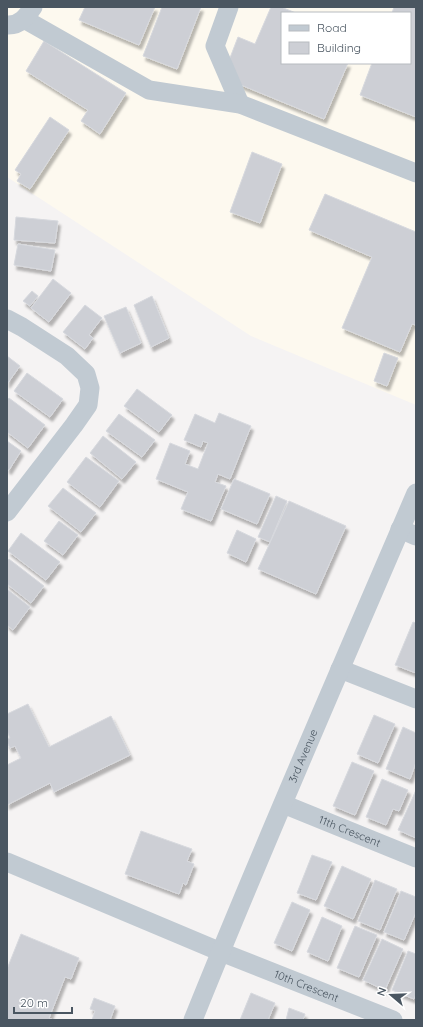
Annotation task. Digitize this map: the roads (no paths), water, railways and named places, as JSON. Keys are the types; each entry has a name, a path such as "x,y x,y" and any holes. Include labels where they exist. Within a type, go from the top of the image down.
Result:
{"street":[{"path":"229,7 215,46 240,104"},
{"path":"22,17 148,90 240,104 416,173"},
{"path":"7,319 67,356 86,374 90,388 88,405 7,512"},
{"name":"3rd Avenue","path":"193,1020 340,669 408,533 416,493"},
{"path":"340,669 416,699"},
{"name":"11th Crescent","path":"283,804 416,858"},
{"name":"10th Crescent","path":"7,862 221,952 393,1020"}]}
